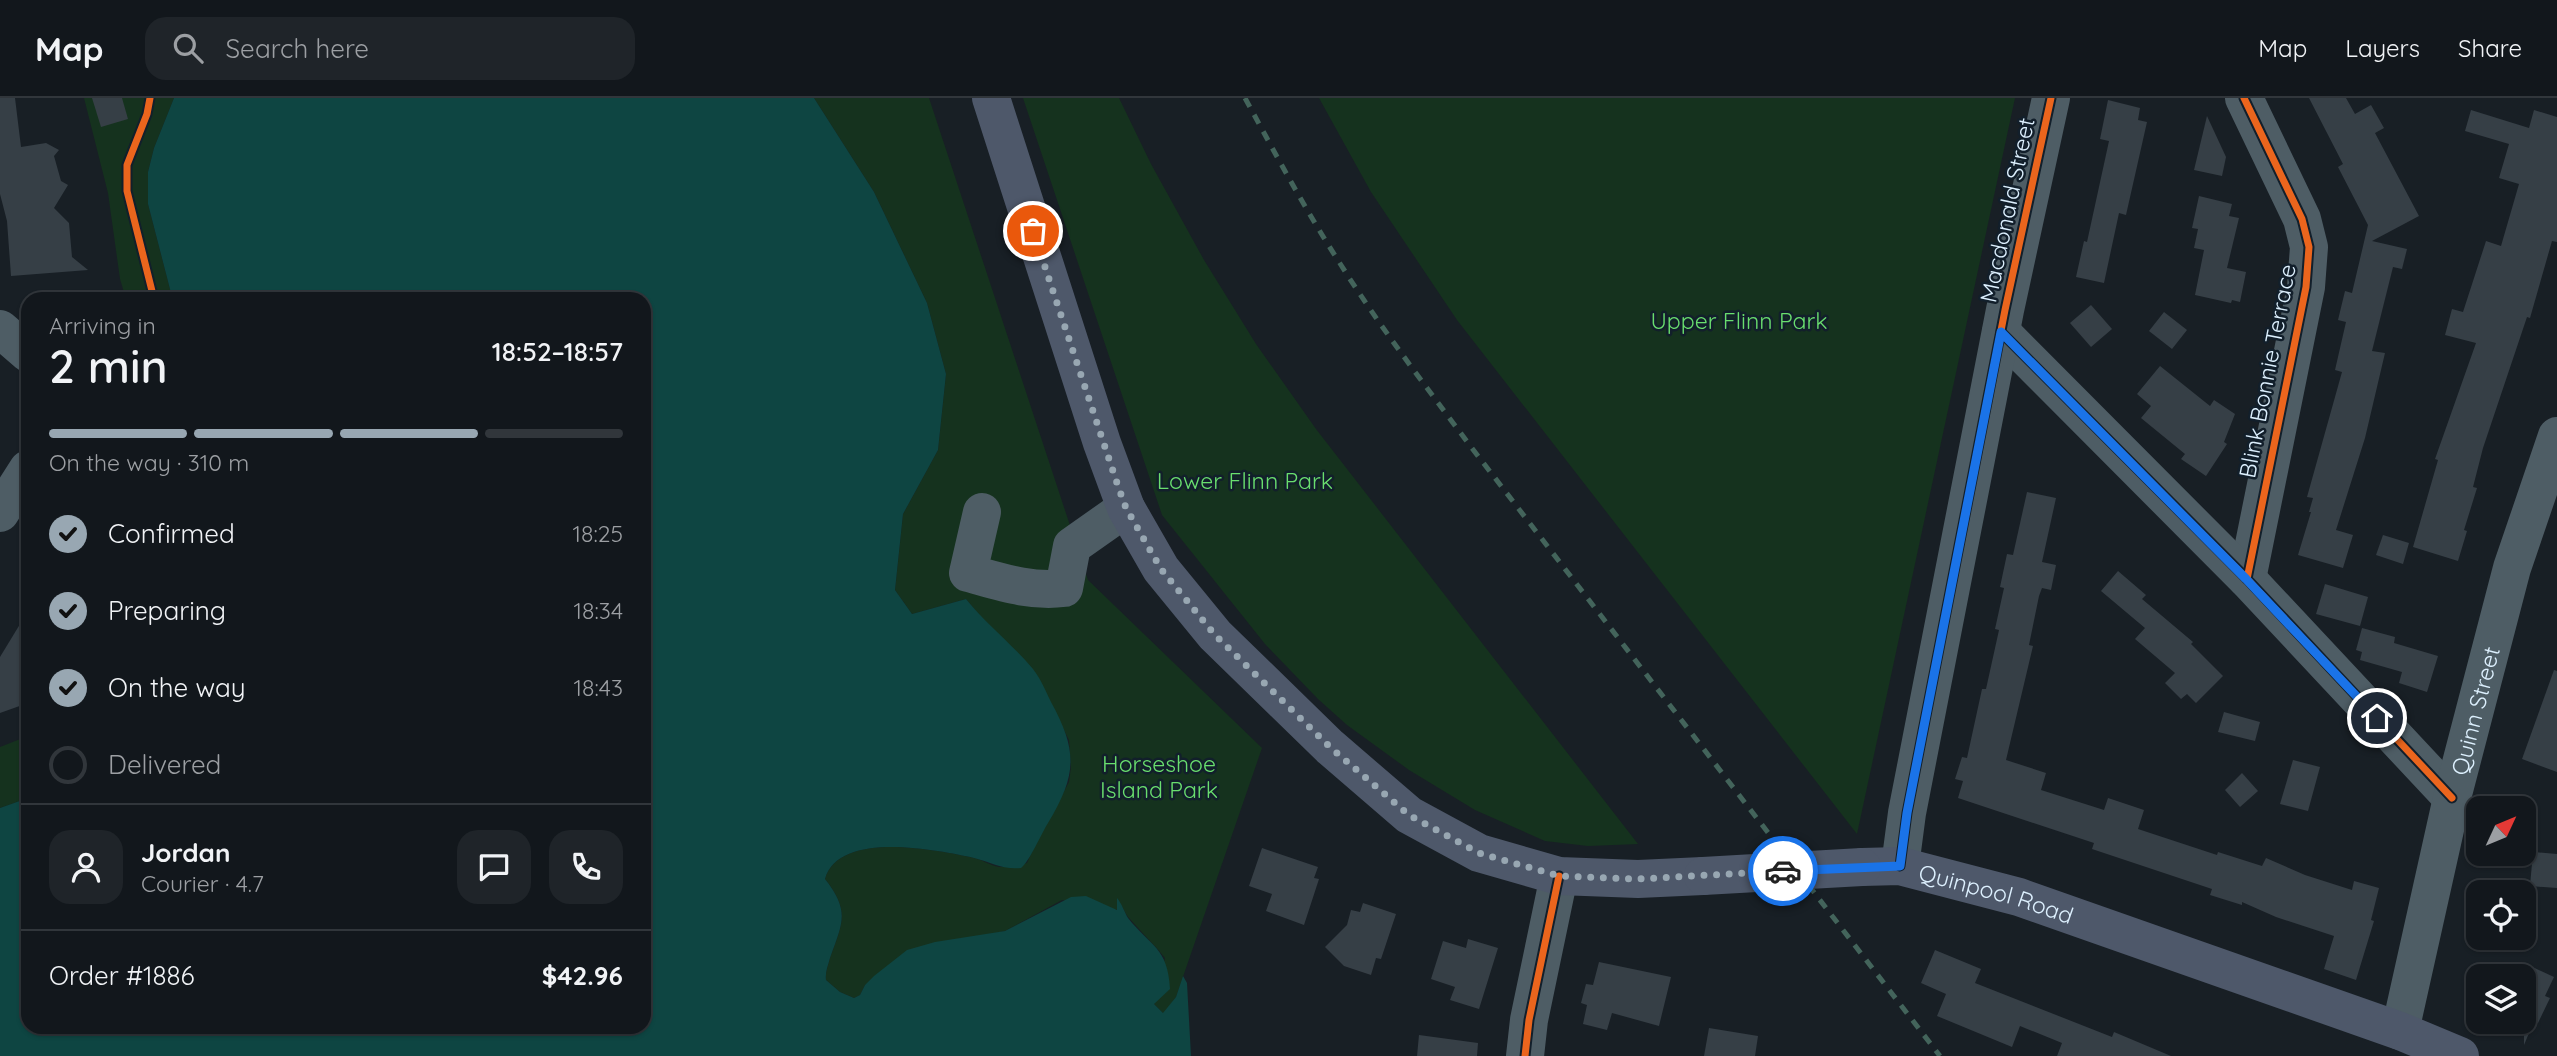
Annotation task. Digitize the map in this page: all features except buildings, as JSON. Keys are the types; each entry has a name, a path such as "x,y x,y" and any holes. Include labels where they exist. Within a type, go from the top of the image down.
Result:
{"main road":[{"name":"Quinpool Road","path":"991,98 1102,443 1126,508 1161,569 1215,635 1330,747 1409,815 1479,853 1559,876 1638,879 1900,866 2020,897 2400,1031 2459,1056"}],"street":[{"name":"Macdonald Street","path":"1900,866 1907,813 2001,332 2051,98"},
{"name":"Blink Bonnie Terrace","path":"2244,98 2302,219 2309,247 2306,287 2246,579"},
{"path":"0,329 21,347"},
{"path":"2001,332 2246,579 2452,798"},
{"name":"Quinn Street","path":"2400,1031 2452,798 2512,568 2557,436"},
{"path":"0,513 21,480"},
{"path":"982,512 968,573 1023,588 1042,590 1064,588 1072,546 1126,508"},
{"path":"1525,1056 1529,1020 1559,876"}],"green space":[{"path":"84,98 174,98 154,148 148,172 148,204 171,292 124,292 108,193"},
{"name":"Horseshoe Island Park","path":"814,98 929,98 1088,580 1262,748 1176,997 1164,1014 1154,1004 1165,958 1128,917 1117,900 1118,910 1062,900 1005,931 980,936 865,985 860,995 854,998 840,992 826,980 842,917 838,900 825,879 834,864 849,854 891,847 937,851 1000,867 1027,863 1069,782 1071,767 1069,740 1034,671 966,599 912,614 895,590 903,514 938,450 946,374 927,303 874,192"},
{"name":"Lower Flinn Park","path":"1023,98 1119,98 1151,164 1204,260 1256,344 1316,429 1638,844 1588,846 1545,841 1475,810 1409,770 1347,725 1265,644 1162,515"},
{"name":"Upper Flinn Park","path":"1319,98 2015,98 1857,834 1457,320 1371,192"},
{"path":"21,739 21,800 0,808 0,747"}],"shaded area":[{"path":"174,98 814,98 874,192 927,303 946,374 938,450 903,514 895,590 912,614 966,599 1033,669 1060,719 1070,749 1069,777 1058,806 1032,854 1021,868 1002,867 937,851 891,847 849,854 834,864 825,879 838,900 842,917 826,980 840,992 854,998 860,995 874,976 907,950 935,942 1005,931 1071,897 1086,896 1117,910 1117,898 1128,918 1162,955 1166,964 1170,989 1154,1004 1163,1013 1176,997 1183,976 1187,983 1191,1056 0,1056 0,808 21,800 21,1034 651,1034 651,292 171,292 148,204 148,172 154,148"}],"railway":[{"path":"1245,98 1328,245 1403,356 1940,1056"}],"cycle path":[{"path":"150,98 147,114 127,165 127,191 152,292"},
{"path":"1900,866 1907,813 2005,310 2051,98"},
{"path":"2244,98 2302,219 2309,247 2306,287 2247,579"},
{"path":"2001,332 2247,579 2452,798"},
{"path":"1525,1056 1529,1020 1559,876"}],"way so far":[{"path":"1033,231 1126,508 1161,569 1215,635 1330,747 1409,815 1479,853 1559,876 1638,879 1783,871"}],"route":[{"path":"1783,871 1900,866 1907,813 2001,332 2246,579 2377,718"}]}
